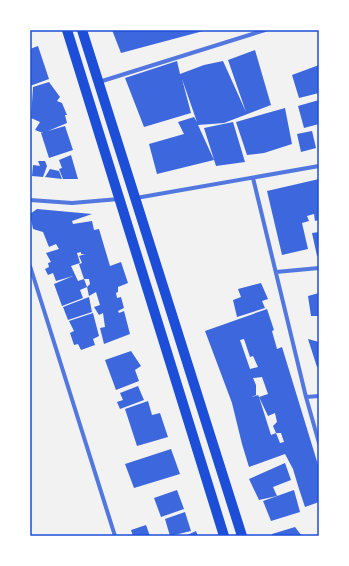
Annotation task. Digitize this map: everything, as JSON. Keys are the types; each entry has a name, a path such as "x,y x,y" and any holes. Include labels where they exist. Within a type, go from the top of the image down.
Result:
{"main road":[{"path":"66,30 120,198 224,536"},
{"path":"82,30 242,536"}],"street":[{"path":"99,82 264,30"},
{"path":"135,198 319,166"},
{"path":"253,178 306,397 319,443"},
{"path":"30,200 72,203 120,198"},
{"path":"30,266 115,536"},
{"path":"276,272 319,268"},
{"path":"306,397 319,396"}],"building":[{"path":"112,30 207,30 121,53"},
{"path":"38,46 49,79 30,86 30,49"},
{"path":"255,50 271,105 224,123 198,125 214,160 157,174 149,144 184,134 178,122 194,117 197,122 182,79 191,113 144,127 125,78 177,61 180,74 204,65 223,61 246,112 228,60"},
{"path":"319,65 319,93 299,98 292,75"},
{"path":"49,82 60,97 57,101 62,103 67,115 65,115 67,123 48,131 65,126 73,150 49,158 41,133 43,133 35,130 40,122 31,118 33,87"},
{"path":"319,100 319,124 304,128 298,106"},
{"path":"285,108 292,144 264,153 247,155 236,122"},
{"path":"233,122 245,162 216,166 204,128"},
{"path":"312,131 316,148 301,152 297,134"},
{"path":"71,155 78,179 63,179 59,169 62,168 59,160"},
{"path":"38,161 45,161 47,166 43,177 32,176 33,165 40,166"},
{"path":"50,169 59,171 62,179 45,177"},
{"path":"319,179 319,220 315,221 314,214 307,216 309,221 302,223 308,249 282,255 267,191"},
{"path":"37,209 92,214 72,221 73,224 92,221 94,230 99,229 110,266 121,262 128,283 118,287 118,292 116,293 117,298 121,297 124,308 118,311 119,313 124,311 130,334 104,344 100,328 105,327 103,313 99,315 94,307 100,305 96,292 89,296 87,287 80,290 83,298 62,306 54,284 73,276 56,281 53,273 48,275 45,269 49,267 48,263 51,262 46,253 59,249 56,244 49,247 43,232 33,229 30,214","holes":["81,252 81,254 85,254 79,256 82,263 79,264 84,279 78,281 71,266 80,263 77,253","84,279 89,279 90,284 87,287"]},
{"path":"319,232 319,255 317,256 312,233"},
{"path":"261,283 268,299 262,301 265,308 237,317 233,300 241,297 238,289"},
{"path":"319,293 319,316 311,316 308,296"},
{"path":"89,297 92,312 68,320 63,307"},
{"path":"267,309 274,330 272,331 277,349 282,347 319,468 319,502 305,507 293,469 285,454 249,467 232,403 205,331","holes":["244,339 250,357 253,356 258,367 250,369 240,340","262,377 268,394 259,397 258,395 252,397 256,395 256,385 253,378","259,397 268,416 275,413 277,422 273,426 276,433 271,435","276,433 281,433 284,442 280,443"]},
{"path":"93,313 99,336 93,339 95,345 81,350 78,344 74,345 70,333 74,331 69,321"},
{"path":"308,339 319,342 319,367 317,367"},
{"path":"131,351 141,366 135,370 139,381 116,390 105,360"},
{"path":"138,386 144,400 120,409 117,402 123,400 120,393"},
{"path":"148,401 152,415 160,413 168,437 137,446 125,409"},
{"path":"171,449 180,474 134,488 125,464"},
{"path":"285,463 291,480 273,487 277,496 259,500 249,479"},
{"path":"177,490 184,509 161,517 154,498"},
{"path":"294,490 300,512 271,521 263,501"},
{"path":"185,512 191,531 170,536 165,519"},
{"path":"146,525 150,536 133,536 131,530"},
{"path":"295,527 302,536 272,536 272,534"},
{"path":"196,531 198,536 185,536"}]}
